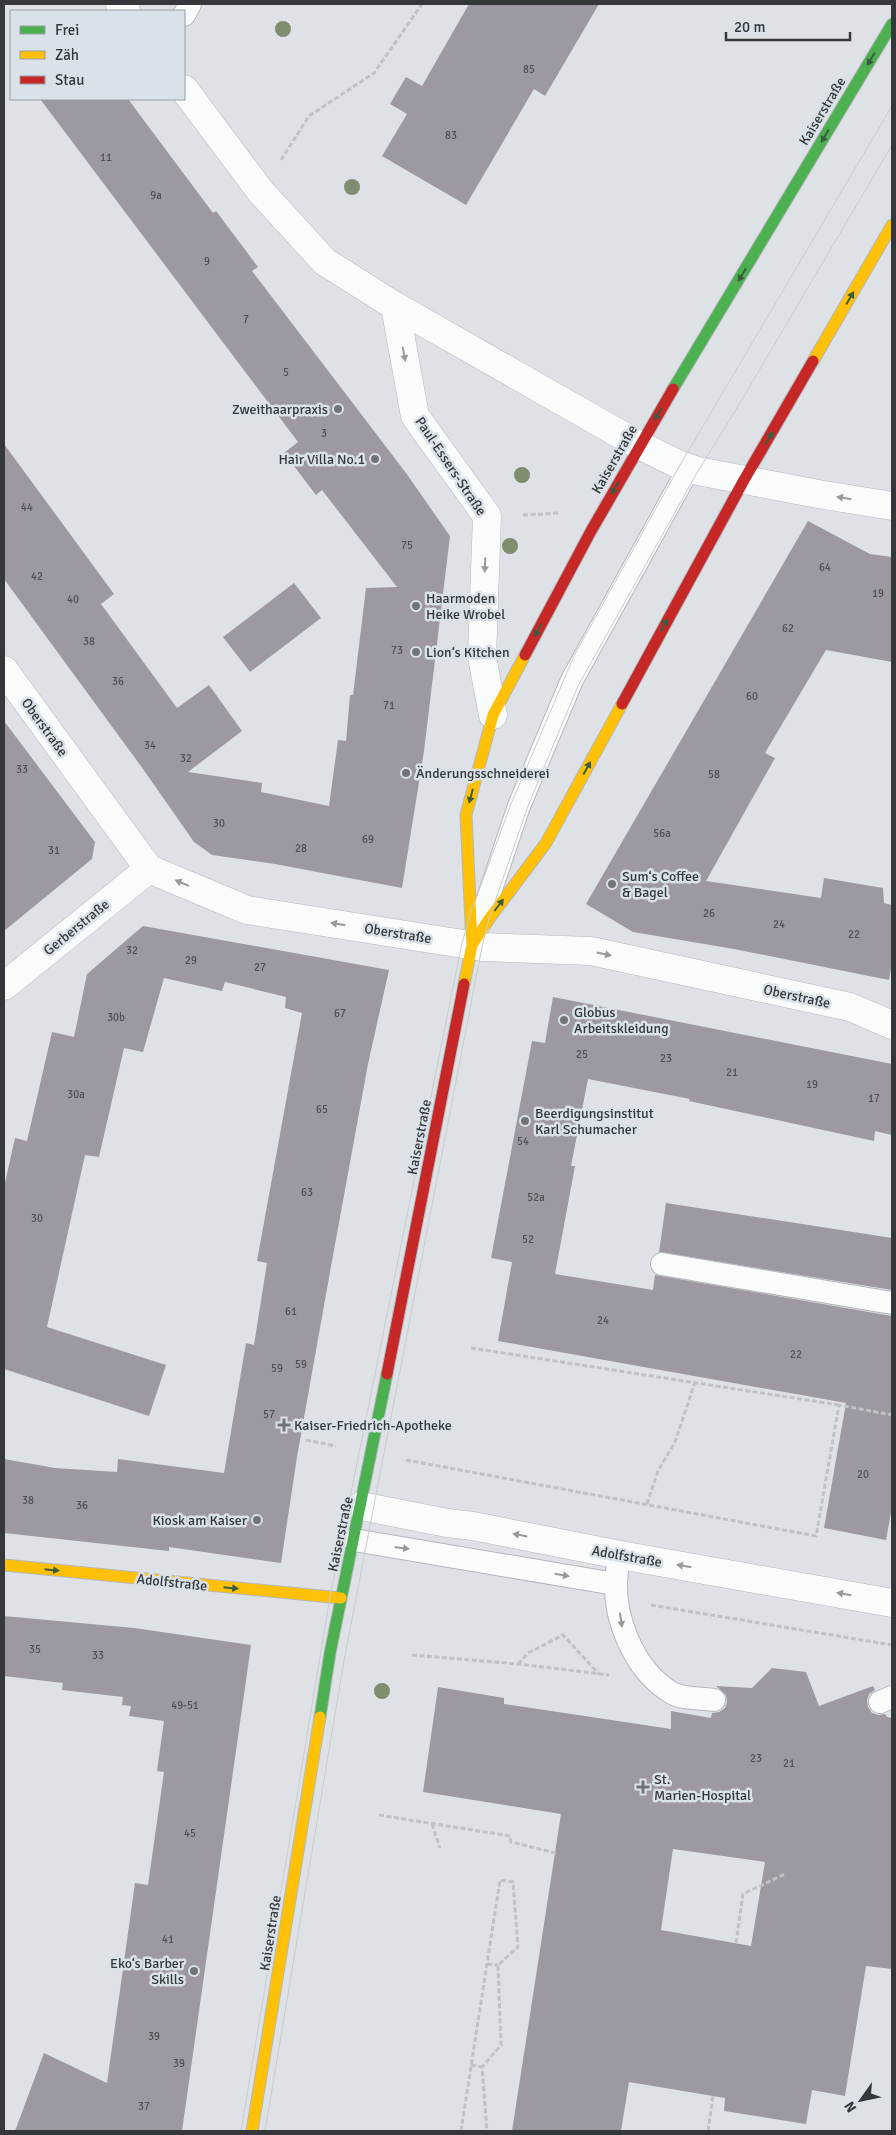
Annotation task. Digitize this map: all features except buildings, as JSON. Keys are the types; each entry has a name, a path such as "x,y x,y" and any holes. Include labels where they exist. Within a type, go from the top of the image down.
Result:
{"main road":[{"name":"Kaiserstraße","path":"253,2131 325,1694 330,1653 472,945 466,816 493,715 591,530 639,445 892,24"},
{"name":"Kaiserstraße","path":"472,945 489,919 546,843 744,480 892,225"},
{"name":"Adolfstraße","path":"4,1565 341,1598"}],"street":[{"path":"185,90 261,192 325,262 394,306 639,445 689,468 744,480 892,506"},
{"name":"Paul-Essers-Straße","path":"394,306 415,416 487,516 482,657 493,715"},
{"name":"Oberstraße","path":"4,670 148,869 247,910 472,945 591,951 850,1007 892,1025"},
{"name":"Gerberstraße","path":"4,986 148,869"},
{"name":"Adolfstraße","path":"361,1506 620,1555 892,1603"}],"lane":[{"path":"472,945 519,806 572,680 689,468"},
{"path":"662,1264 892,1303"},
{"path":"354,1540 615,1584"},
{"path":"620,1555 615,1584 623,1630 634,1652 655,1680 674,1694 714,1700"}],"path":[{"path":"261,192 309,116 374,73 422,4"},
{"path":"471,1348 892,1414"},
{"path":"647,1504 658,1471 676,1442 695,1382"},
{"path":"306,1440 816,1536 839,1405"},
{"path":"615,1584 654,1606 892,1645"},
{"path":"518,1664 528,1653 563,1635 599,1674"},
{"path":"412,1656 518,1664 655,1680"},
{"path":"378,1815 510,1836 511,1842 556,1853"},
{"path":"432,1824 440,1848"},
{"path":"736,1943 743,1894 784,1874"},
{"path":"461,2131 500,1880 513,1882 518,1947 498,1965 487,1964"},
{"path":"487,2131 482,2067 501,2046 498,1965"},
{"path":"471,2065 482,2067"},
{"path":"708,2131 713,2096"}],"tram line":[{"path":"241,2131 330,1597 462,943 471,912 511,804 574,656 680,465 892,106"},
{"path":"265,2131 345,1655 489,919 528,806 578,686 698,471 892,145"}],"traffic: fast":[{"path":"673,389 892,24"},
{"path":"320,1717 330,1653 387,1374"}],"traffic: slow":[{"path":"813,361 892,225"},
{"path":"464,984 472,945 466,815 493,715 525,655"},
{"path":"472,945 489,919 546,843 622,704"},
{"path":"4,1565 341,1598"},
{"path":"252,2131 320,1717"}],"traffic: jam":[{"path":"622,704 744,480 813,361"},
{"path":"525,655 591,531 673,389"},
{"path":"387,1374 464,984"}],"place":[{"name":"Zweithaarpraxis","path":"338,409"},
{"name":"Hair Villa No.1","path":"375,459"},
{"name":"Haarmoden Heike Wrobel","path":"416,606"},
{"name":"Lion‘s Kitchen","path":"416,652"},
{"name":"Änderungsschneiderei","path":"406,773"},
{"name":"Sum‘s Coffee & Bagel","path":"612,884"},
{"name":"Globus Arbeitskleidung","path":"564,1020"},
{"name":"Beerdigungsinstitut Karl Schumacher","path":"525,1121"},
{"name":"Kaiser-Friedrich-Apotheke","path":"284,1425"},
{"name":"Kiosk am Kaiser","path":"257,1520"},
{"name":"St. Marien-Hospital","path":"643,1787"},
{"name":"Eko‘s Barber Skills","path":"194,1971"}]}
